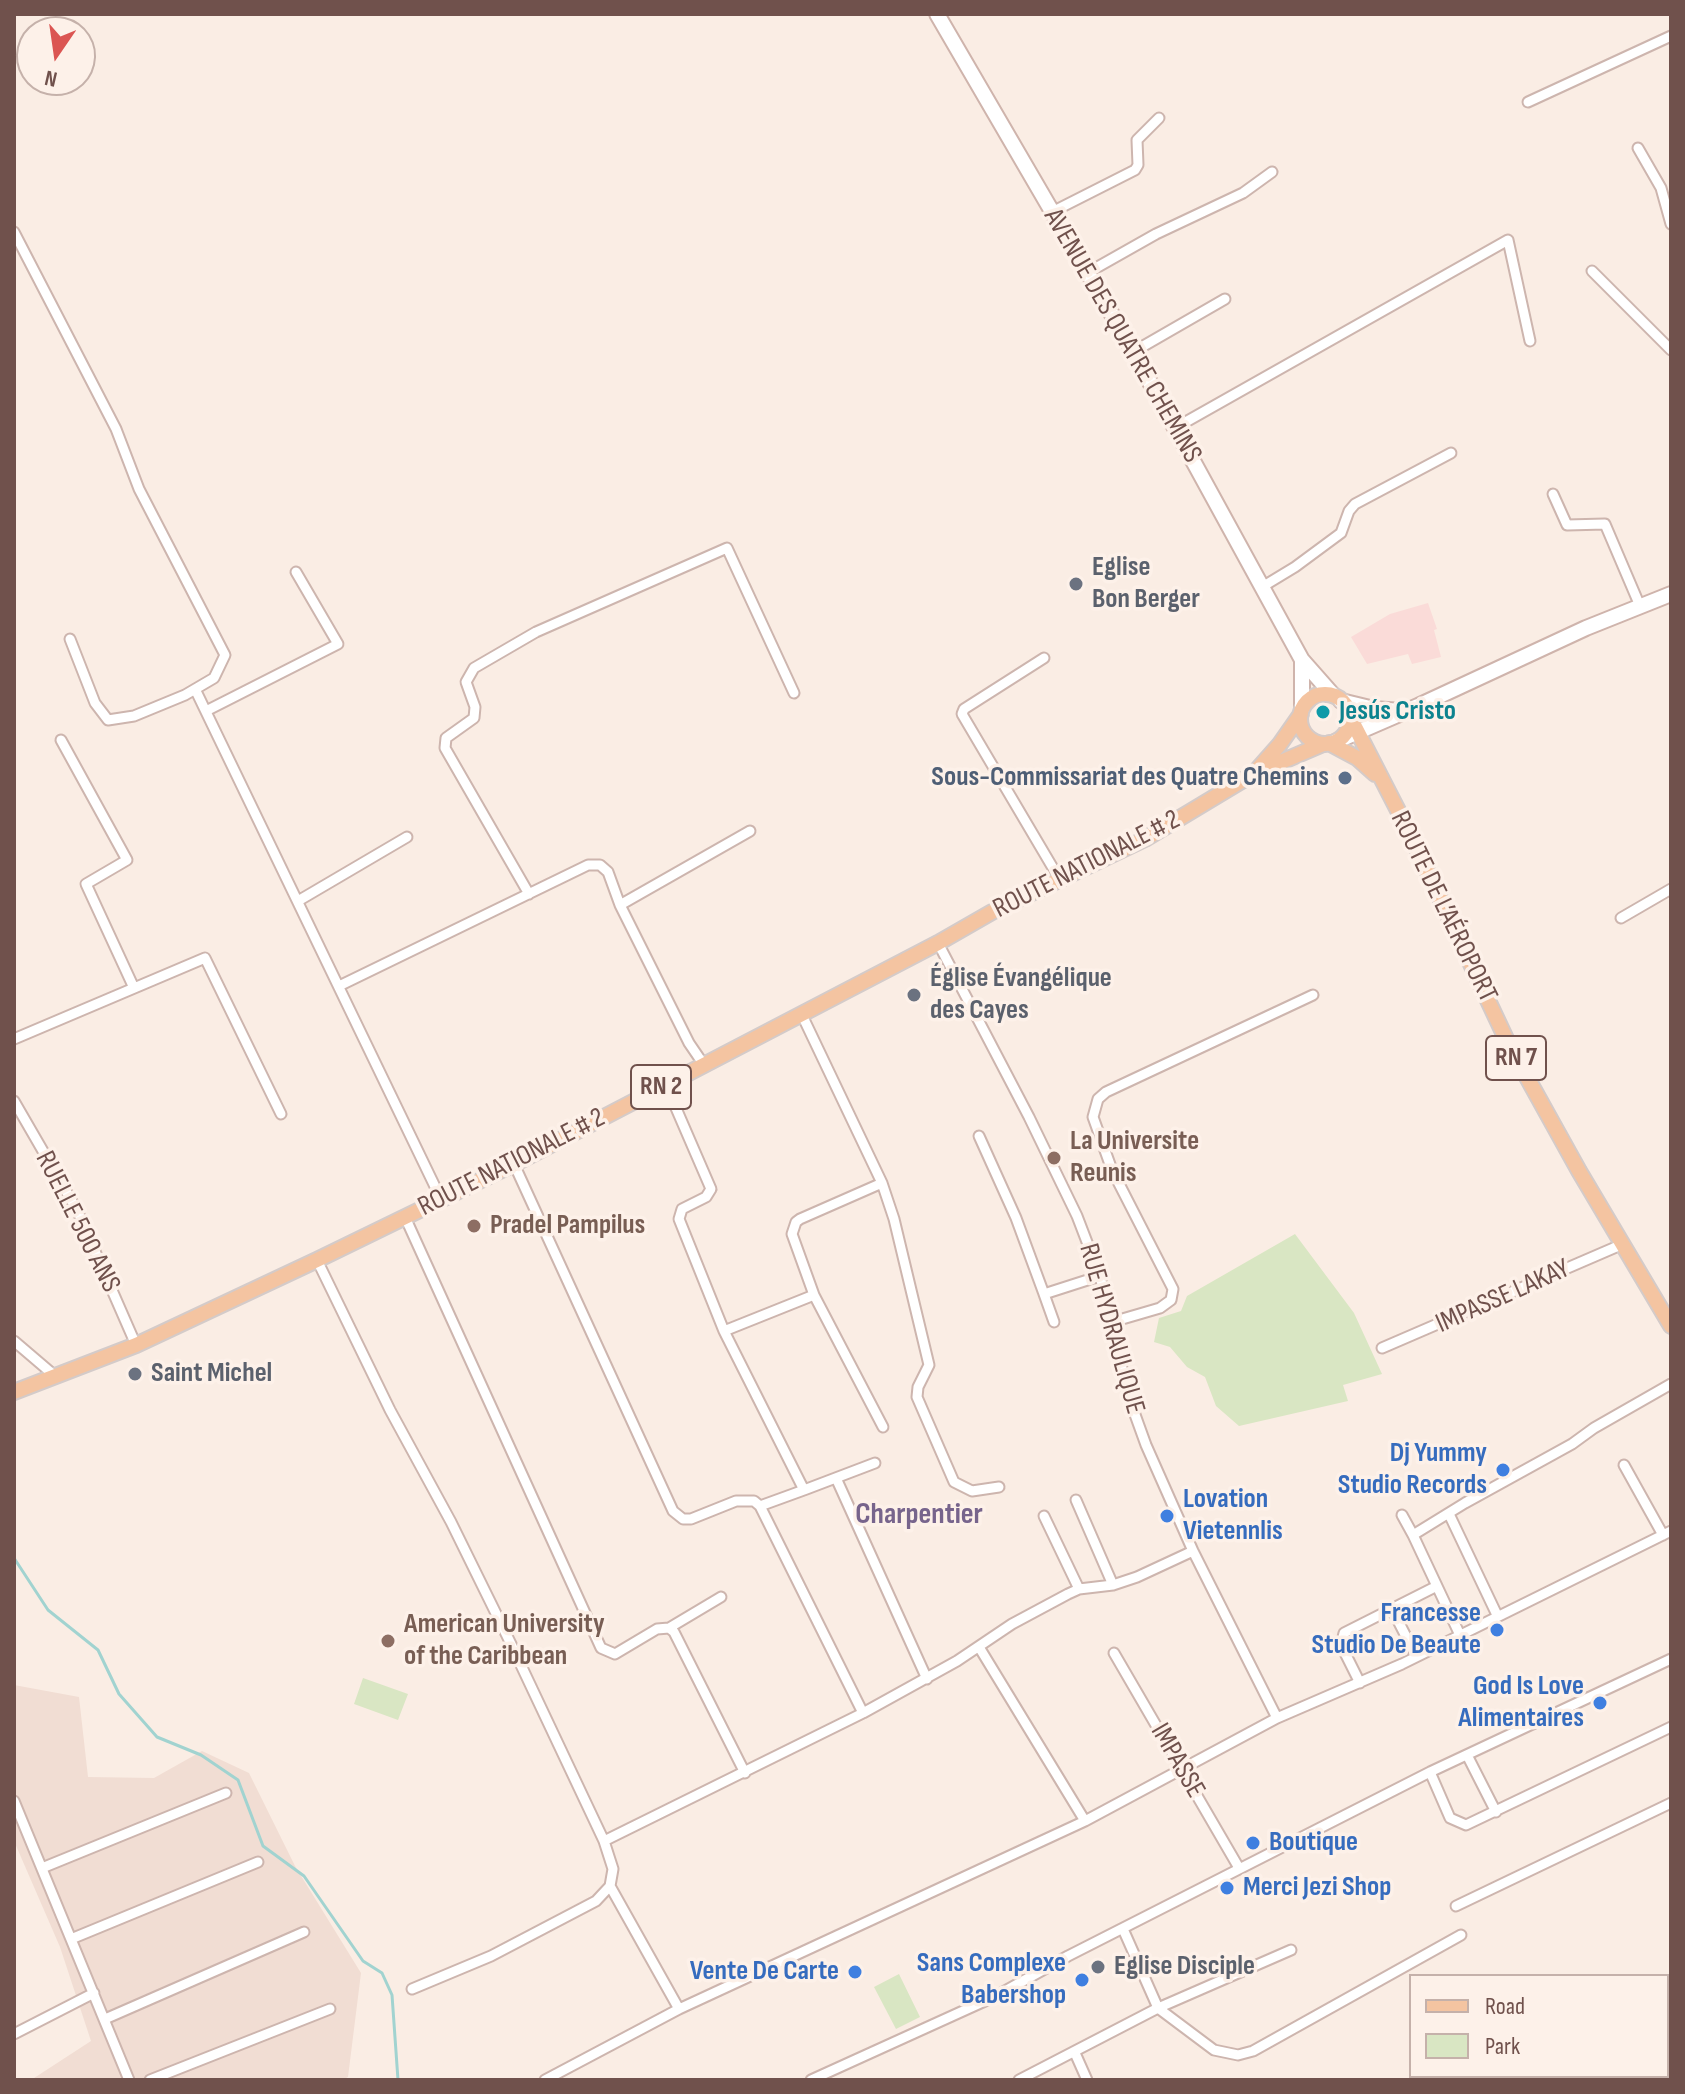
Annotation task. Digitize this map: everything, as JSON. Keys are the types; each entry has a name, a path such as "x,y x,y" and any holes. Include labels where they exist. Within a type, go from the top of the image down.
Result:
{"main road":[{"name":"AVENUE DES QUATRE CHEMINS","path":"937,14 1133,352 1302,660 1337,697"},
{"path":"1406,711 1374,709 1337,697 1314,697 1302,711 1303,731 1314,741 1329,743 1357,733 1406,711 1586,628 1671,594"},
{"name":"AVENUE DES QUATRE CHEMINS","path":"1302,660 1302,711"},
{"path":"1329,743 1346,731 1350,717 1337,697"},
{"name":"ROUTE NATIONALE # 2","path":"1253,774 1280,744 1302,711"},
{"name":"ROUTE DE L’AÉROPORT","path":"1350,717 1408,830 1508,1043 1671,1326"},
{"name":"ROUTE NATIONALE # 2","path":"14,1392 136,1345 514,1164 992,912 1145,839 1253,774 1329,743"},
{"name":"ROUTE DE L’AÉROPORT","path":"1329,743 1357,758 1381,780"}],"street":[{"path":"1528,102 1671,36"},
{"path":"1052,212 1135,170 1138,165 1138,137 1159,118"},
{"path":"1638,148 1661,188 1671,224"},
{"path":"1087,273 1156,234 1243,193 1272,172"},
{"path":"14,232 116,429 139,489 225,655 214,678 195,689 134,716 108,720 95,703 70,639"},
{"path":"1175,428 1508,240 1530,341"},
{"path":"1592,271 1671,350"},
{"path":"1133,352 1225,299"},
{"path":"1262,587 1341,533 1355,504 1451,453"},
{"path":"1553,494 1567,525 1605,524 1640,606"},
{"path":"529,894 445,748 450,733 474,718 475,707 466,682 474,668 536,632 727,548 794,693"},
{"path":"206,711 338,644 296,572"},
{"path":"1044,658 964,709 962,714 1060,880"},
{"path":"195,689 441,1199"},
{"path":"61,740 127,860 86,884 134,988"},
{"path":"620,905 750,831"},
{"path":"298,901 407,837"},
{"path":"339,986 594,864 608,872 620,905 689,1043 704,1065"},
{"path":"1621,918 1671,889"},
{"name":"RUE HYDRAULIQUE","path":"938,943 1077,1216 1100,1276 1129,1398 1146,1445 1193,1551 1277,1718"},
{"path":"14,1039 205,958 281,1114"},
{"path":"1112,1322 1160,1308 1171,1300 1173,1289 1112,1170 1093,1117 1098,1099 1106,1092 1313,995"},
{"path":"801,1013 882,1183 894,1219 929,1365 918,1387 917,1397 954,1482 972,1491 999,1487"},
{"path":"666,1085 710,1183 709,1193 682,1209 679,1219 724,1331 804,1490"},
{"name":"RUELLE 500 ANS","path":"14,1101 77,1210 136,1345"},
{"path":"979,1136 1016,1218 1054,1322"},
{"path":"514,1164 673,1511 683,1519 691,1519 736,1501 754,1501 760,1506 863,1713"},
{"path":"882,1183 796,1222 793,1240 814,1295 883,1427"},
{"path":"405,1217 601,1648 610,1654 621,1653 657,1629 669,1628 721,1597"},
{"name":"IMPASSE LAKAY","path":"1382,1348 1623,1244"},
{"path":"317,1260 390,1410 451,1522 604,1841 613,1869 610,1886 596,1901 505,1949 412,1989"},
{"path":"1044,1294 1100,1276"},
{"path":"724,1331 814,1295"},
{"path":"14,1341 55,1376"},
{"path":"1413,1535 1671,1384"},
{"path":"760,1506 875,1463"},
{"path":"545,2080 679,2009 1085,1821 1277,1718 1360,1683 1667,1533 1624,1465"},
{"path":"836,1478 927,1679"},
{"path":"1076,1500 1113,1585"},
{"path":"1449,1514 1497,1615"},
{"path":"1402,1515 1459,1633"},
{"path":"1044,1516 1079,1589"},
{"path":"604,1841 863,1713 927,1679 1012,1624 1079,1589 1113,1585 1193,1551"},
{"path":"1360,1683 1341,1645 1344,1633 1437,1586"},
{"path":"1392,1609 1416,1656"},
{"path":"669,1628 674,1632 745,1773"},
{"path":"979,1647 1085,1821"},
{"name":"IMPASSE","path":"1114,1653 1239,1868"},
{"path":"811,2080 996,1996 1068,1956 1430,1772 1668,1661 1671,1672"},
{"path":"1430,1772 1454,1821 1471,1824 1671,1727"},
{"path":"1467,1755 1496,1812"},
{"path":"42,1868 226,1793"},
{"path":"14,1801 129,2080"},
{"path":"1456,1906 1671,1803"},
{"path":"71,1939 258,1862"},
{"path":"610,1886 679,2009"},
{"path":"1123,1929 1158,2008 1214,2050 1238,2055 1253,2051 1461,1935"},
{"path":"105,2019 304,1932"},
{"path":"1019,2080 1158,2008 1291,1950"},
{"path":"14,2034 94,1993"},
{"path":"150,2080 330,2009"},
{"path":"1075,2053 1087,2080"}],"shaded area":[{"path":"1428,603 1437,629 1434,630 1441,657 1412,664 1408,654 1367,664 1351,637 1390,614"},
{"path":"14,1685 79,1697 88,1777 154,1778 202,1751 249,1773 295,1866 361,1973 348,2077 342,2080 31,2080 91,2041 60,1947 14,1841"}],"green space":[{"path":"1295,1234 1354,1313 1382,1374 1343,1385 1348,1401 1239,1426 1216,1406 1205,1377 1187,1367 1170,1347 1154,1342 1159,1318 1181,1311 1187,1296"},
{"path":"363,1678 408,1694 398,1720 354,1704"},
{"path":"899,1974 920,2017 896,2029 874,1987"}],"waterway":[{"path":"14,1558 48,1610 98,1650 119,1694 157,1737 201,1755 238,1780 263,1846 304,1876 363,1961 382,1973 392,1995 398,2080"}],"place":[{"name":"Eglise Bon Berger","path":"1076,584"},
{"name":"Jesús Cristo","path":"1323,712"},
{"name":"Sous-Commissariat des Quatre Chemins","path":"1345,778"},
{"name":"Église Évangélique des Cayes","path":"914,995"},
{"name":"La Universite Reunis","path":"1054,1158"},
{"name":"Pradel Pampilus","path":"474,1226"},
{"name":"Saint Michel","path":"135,1374"},
{"name":"Dj Yummy Studio Records","path":"1503,1470"},
{"name":"Lovation Vietennlis","path":"1167,1516"},
{"name":"Francesse Studio De Beaute","path":"1497,1630"},
{"name":"American University of the Caribbean","path":"388,1641"},
{"name":"God Is Love Alimentaires","path":"1600,1703"},
{"name":"Boutique","path":"1253,1843"},
{"name":"Merci Jezi Shop","path":"1227,1888"},
{"name":"Eglise Disciple","path":"1098,1967"},
{"name":"Vente De Carte","path":"855,1972"},
{"name":"Sans Complexe Babershop","path":"1082,1980"}],"district":[{"name":"Charpentier","path":"919,1515"}]}
